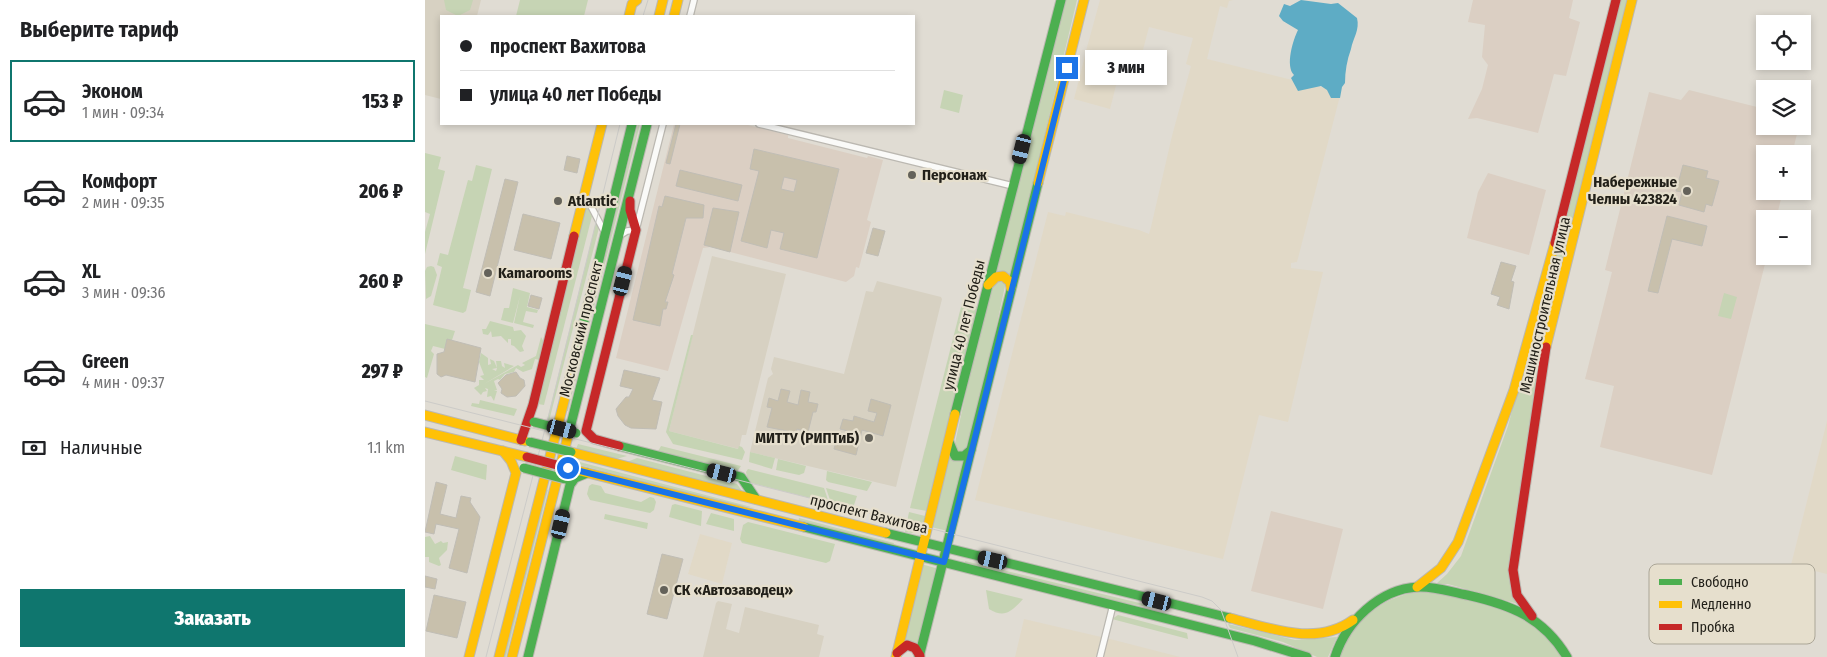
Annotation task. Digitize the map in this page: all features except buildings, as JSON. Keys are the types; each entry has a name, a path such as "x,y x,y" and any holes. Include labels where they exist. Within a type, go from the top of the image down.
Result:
{"main road":[{"path":"659,15 663,0"},
{"name":"улица 40 лет Победы","path":"896,655 986,287 1061,0"},
{"path":"919,657 1084,0"},
{"name":"Машиностроительная улица","path":"1417,587 1441,568 1459,542 1513,390 1574,174 1616,0"},
{"name":"Машиностроительная улица","path":"1532,616 1517,594 1513,558 1543,361 1633,0"},
{"path":"629,15 634,1"},
{"path":"674,15 679,1"},
{"path":"521,440 531,421 602,125"},
{"name":"Московский проспект","path":"499,657 632,125"},
{"name":"Московский проспект","path":"512,657 647,125"},
{"path":"586,431 636,230 630,210 630,188"},
{"path":"1550,257 1557,269 1561,269 1567,262"},
{"path":"986,287 991,280 1003,276 1010,282 1011,291"},
{"name":"проспект Вахитова","path":"425,415 947,549 1301,635 1334,632 1343,629 1361,614"},
{"path":"531,421 576,433 586,431"},
{"path":"586,431 595,440 741,478 756,499"},
{"name":"проспект Вахитова","path":"426,432 1284,648 1307,657"},
{"path":"949,442 955,456 961,458 967,456 971,450"},
{"path":"503,451 520,471 567,482 587,473"},
{"path":"469,657 520,471"},
{"path":"528,657 567,482"},
{"path":"776,521 793,520 795,517 795,514 782,506"},
{"path":"1335,657 1345,634 1361,614 1379,600 1400,591 1417,587 1505,605 1532,616 1562,646 1567,657"},
{"path":"1153,615 1170,611 1169,608 1157,601"},
{"path":"896,655 907,645 918,650 919,657"}],"street":[{"path":"689,15 694,0"},
{"path":"618,237 627,231 636,230 663,125"},
{"path":"763,125 1013,186"},
{"path":"585,195 605,233"},
{"path":"1100,657 1113,605"}],"shaded area":[{"path":"425,0 481,0 477,15 440,15 440,99 425,95"},
{"path":"1100,0 1233,0 1229,1 1227,8 1220,6 1207,59 1341,92 1297,262 1291,263 1291,268 1323,272 1288,422 1259,415 1223,559 975,500 1048,212 1065,216 1066,212 1149,234 1151,227 1172,136 1191,66 1186,64 1193,38 1149,27 1139,65 1086,51"},
{"path":"1473,0 1573,0 1569,18 1580,22 1566,76 1554,74 1538,133 1477,118 1468,119 1482,89 1488,65 1482,57 1485,25 1468,22"},
{"path":"1085,56 1121,66 1110,109 1074,99"},
{"path":"1689,90 1756,107 1756,135 1797,135 1794,145 1756,145 1756,200 1781,200 1778,210 1756,210 1756,265 1765,265 1712,475 1600,447 1614,386 1585,379 1612,272 1605,270 1649,92 1681,100"},
{"path":"674,125 748,125 788,135 788,138 867,158 868,156 883,160 867,220 871,222 859,268 856,267 854,276 846,282 711,247 703,248 668,371 616,358"},
{"path":"1488,173 1546,190 1529,255 1467,238 1478,192"},
{"path":"712,256 786,274 746,435 742,435 739,449 669,431"},
{"path":"877,281 941,297 942,299 896,487 750,452 768,378 773,374 771,369 774,357 844,374 866,291 873,292"},
{"path":"1827,421 1827,574 1815,571 1815,564 1791,564"},
{"path":"1271,511 1343,529 1323,609 1251,591"},
{"path":"700,534 732,543 722,584 688,574"},
{"path":"718,601 732,604 726,629 739,633 745,607 819,625 817,634 824,636 819,657 703,657"},
{"path":"1024,619 1114,640 1180,657 1015,657"}],"green space":[{"path":"444,0 473,0 470,10 460,15 446,10"},
{"path":"520,0 588,0 584,15 516,15"},
{"path":"1065,0 1077,0 1011,275 993,273"},
{"path":"1619,0 1627,0 1563,263 1559,264 1555,259"},
{"path":"944,90 963,95 959,113 940,108"},
{"path":"638,125 640,125 568,411 566,411"},
{"path":"425,153 441,157 438,169 445,171 425,254 425,232 430,214 425,212"},
{"path":"476,165 492,169 463,288 471,290 466,311 463,313 433,305 442,267 437,265 440,253 448,255 468,180 472,181"},
{"path":"585,202 592,216 544,405 538,404"},
{"path":"597,218 600,224 549,421 547,421"},
{"path":"427,267 434,267 437,275 431,296 426,299 425,271"},
{"path":"1549,270 1559,274 1539,360 1510,559 1510,583 1518,604 1448,584 1436,584 1447,574 1461,556 1508,426"},
{"path":"997,280 1004,281 1005,286 982,394 965,450 958,453 954,448 978,336 993,285"},
{"path":"513,288 530,293 527,307 538,310 537,313 526,311 523,322 534,325 533,328 514,323 520,296 513,323 501,320 504,308 509,308"},
{"path":"1724,293 1737,297 1731,319 1718,316"},
{"path":"962,303 978,307 927,511 910,508"},
{"path":"490,321 513,327 514,331 521,330 526,336 522,346 524,351 520,352 511,345 511,339 508,339 508,343 501,336 492,337 491,331 488,335 483,334 482,329 486,329"},
{"path":"425,324 455,331 452,340 445,349 433,346 431,351 434,354 427,378 425,377"},
{"path":"691,335 693,335 669,431 738,449 739,446 742,447 745,452 742,460 673,444 666,432"},
{"path":"541,337 544,342 540,360 535,359 532,369 523,372 516,368 514,372 505,374 500,380 494,381 497,390 485,388 487,391 481,395 474,388 479,385 479,380 484,380 480,376 484,375 479,362 481,353 488,358 488,365 491,364 490,359 494,361 497,368 496,361 501,361 502,366 505,368 504,363 514,366 484,384 518,365 521,367 525,365 522,363 536,356"},
{"path":"488,389 497,391 494,401 491,396 487,397"},
{"path":"480,400 517,409 514,416 471,406 472,403 479,404"},
{"path":"578,444 627,456 616,459 576,449"},
{"path":"661,446 741,466 736,473 657,453"},
{"path":"750,452 775,458 772,469 749,462"},
{"path":"455,456 487,465 486,480 451,470"},
{"path":"949,457 960,461 966,460 948,531 931,527"},
{"path":"637,458 737,484 742,491 627,462"},
{"path":"778,459 806,466 804,473 799,475 776,470"},
{"path":"572,460 755,508 734,505 572,463"},
{"path":"748,469 824,488 829,503 748,482 746,472"},
{"path":"827,471 872,482 867,491 828,482 826,480"},
{"path":"592,484 601,486 605,493 641,502 650,497 654,498 656,502 654,510 650,513 590,500 587,494 589,486"},
{"path":"826,488 857,496 853,508 831,503"},
{"path":"546,489 548,490 506,657 504,657"},
{"path":"675,504 702,511 701,526 669,517 672,505"},
{"path":"909,512 925,516 922,527 913,533 905,532"},
{"path":"711,513 734,519 734,531 706,524"},
{"path":"605,514 648,523 647,529 604,519"},
{"path":"799,518 894,543 893,546 798,522"},
{"path":"748,522 835,544 830,561 826,563 742,543 740,539 743,525"},
{"path":"430,536 435,544 441,541 443,543 448,542 447,550 439,558 441,565 439,566 429,562 429,557 425,557 425,537"},
{"path":"965,561 1160,609 1112,601 964,565"},
{"path":"921,564 939,569 919,647 902,643"},
{"path":"986,590 1023,599 1008,612 995,612 989,609"},
{"path":"1420,591 1481,602 1521,617 1544,633 1561,657 1340,657 1353,632 1370,612 1393,599"},
{"path":"1118,615 1187,633 1188,639 1112,619"},
{"path":"1228,624 1295,640 1337,637 1328,657 1317,657 1283,642 1230,628"}],"water":[{"path":"1301,0 1331,4 1338,3 1357,18 1357,30 1348,57 1345,83 1342,87 1340,98 1331,98 1327,90 1321,86 1298,91 1291,78 1294,75 1291,71 1290,59 1298,30 1283,21 1279,16 1284,4 1290,6"}],"tram line":[{"path":"643,15 648,0"},
{"path":"486,657 551,406 620,125"},
{"path":"425,401 1202,597 1212,601 1221,610 1238,657"}],"traffic: fast":[{"path":"955,414 1061,0"},
{"path":"574,362 632,125"},
{"path":"569,432 647,125"},
{"path":"919,657 1038,183"},
{"path":"534,422 576,433"},
{"path":"530,442 571,452"},
{"path":"949,442 955,456 964,456 971,450"},
{"path":"619,446 741,477 756,499"},
{"path":"524,468 565,479"},
{"path":"528,657 570,485 575,478 587,473"},
{"path":"804,527 1255,641 1307,657"},
{"path":"886,533 1230,618"},
{"path":"1335,657 1347,632 1366,610 1390,594 1418,587 1443,590 1512,608 1536,622 1558,643 1567,657"}],"traffic: slow":[{"path":"629,15 632,4 637,0"},
{"path":"659,15 663,0"},
{"path":"674,15 678,0"},
{"path":"1038,183 1084,0"},
{"path":"1546,347 1632,0"},
{"path":"574,236 602,125"},
{"path":"1417,587 1441,568 1458,542 1514,390 1555,243"},
{"path":"988,285 996,277 1003,276 1010,282 1011,288"},
{"path":"499,657 574,362"},
{"path":"896,657 955,414"},
{"path":"425,415 525,441"},
{"path":"425,432 527,457"},
{"path":"512,657 569,432"},
{"path":"469,657 516,473 511,461 503,451"},
{"path":"571,452 886,533"},
{"path":"568,468 804,527"},
{"path":"1230,618 1277,630 1308,634 1339,628 1353,620"}],"traffic: jam":[{"path":"1555,243 1616,0"},
{"path":"619,446 594,439 586,431 636,230 630,210 630,201"},
{"path":"521,440 533,405 574,236"},
{"path":"1532,616 1517,595 1513,570 1546,347"},
{"path":"527,457 568,468"},
{"path":"897,653 907,645 915,648 920,656"}],"place":[{"name":"Персонаж","path":"912,175"},
{"name":"Набережные Челны 423824","path":"1687,191"},
{"name":"Atlantic","path":"558,201"},
{"name":"Kamarooms","path":"488,273"},
{"name":"МИТТУ (РИПТиБ)","path":"869,438"},
{"name":"СК «Автозаводец»","path":"664,590"}],"route":[{"path":"568,468 944,562 1067,68"}]}
